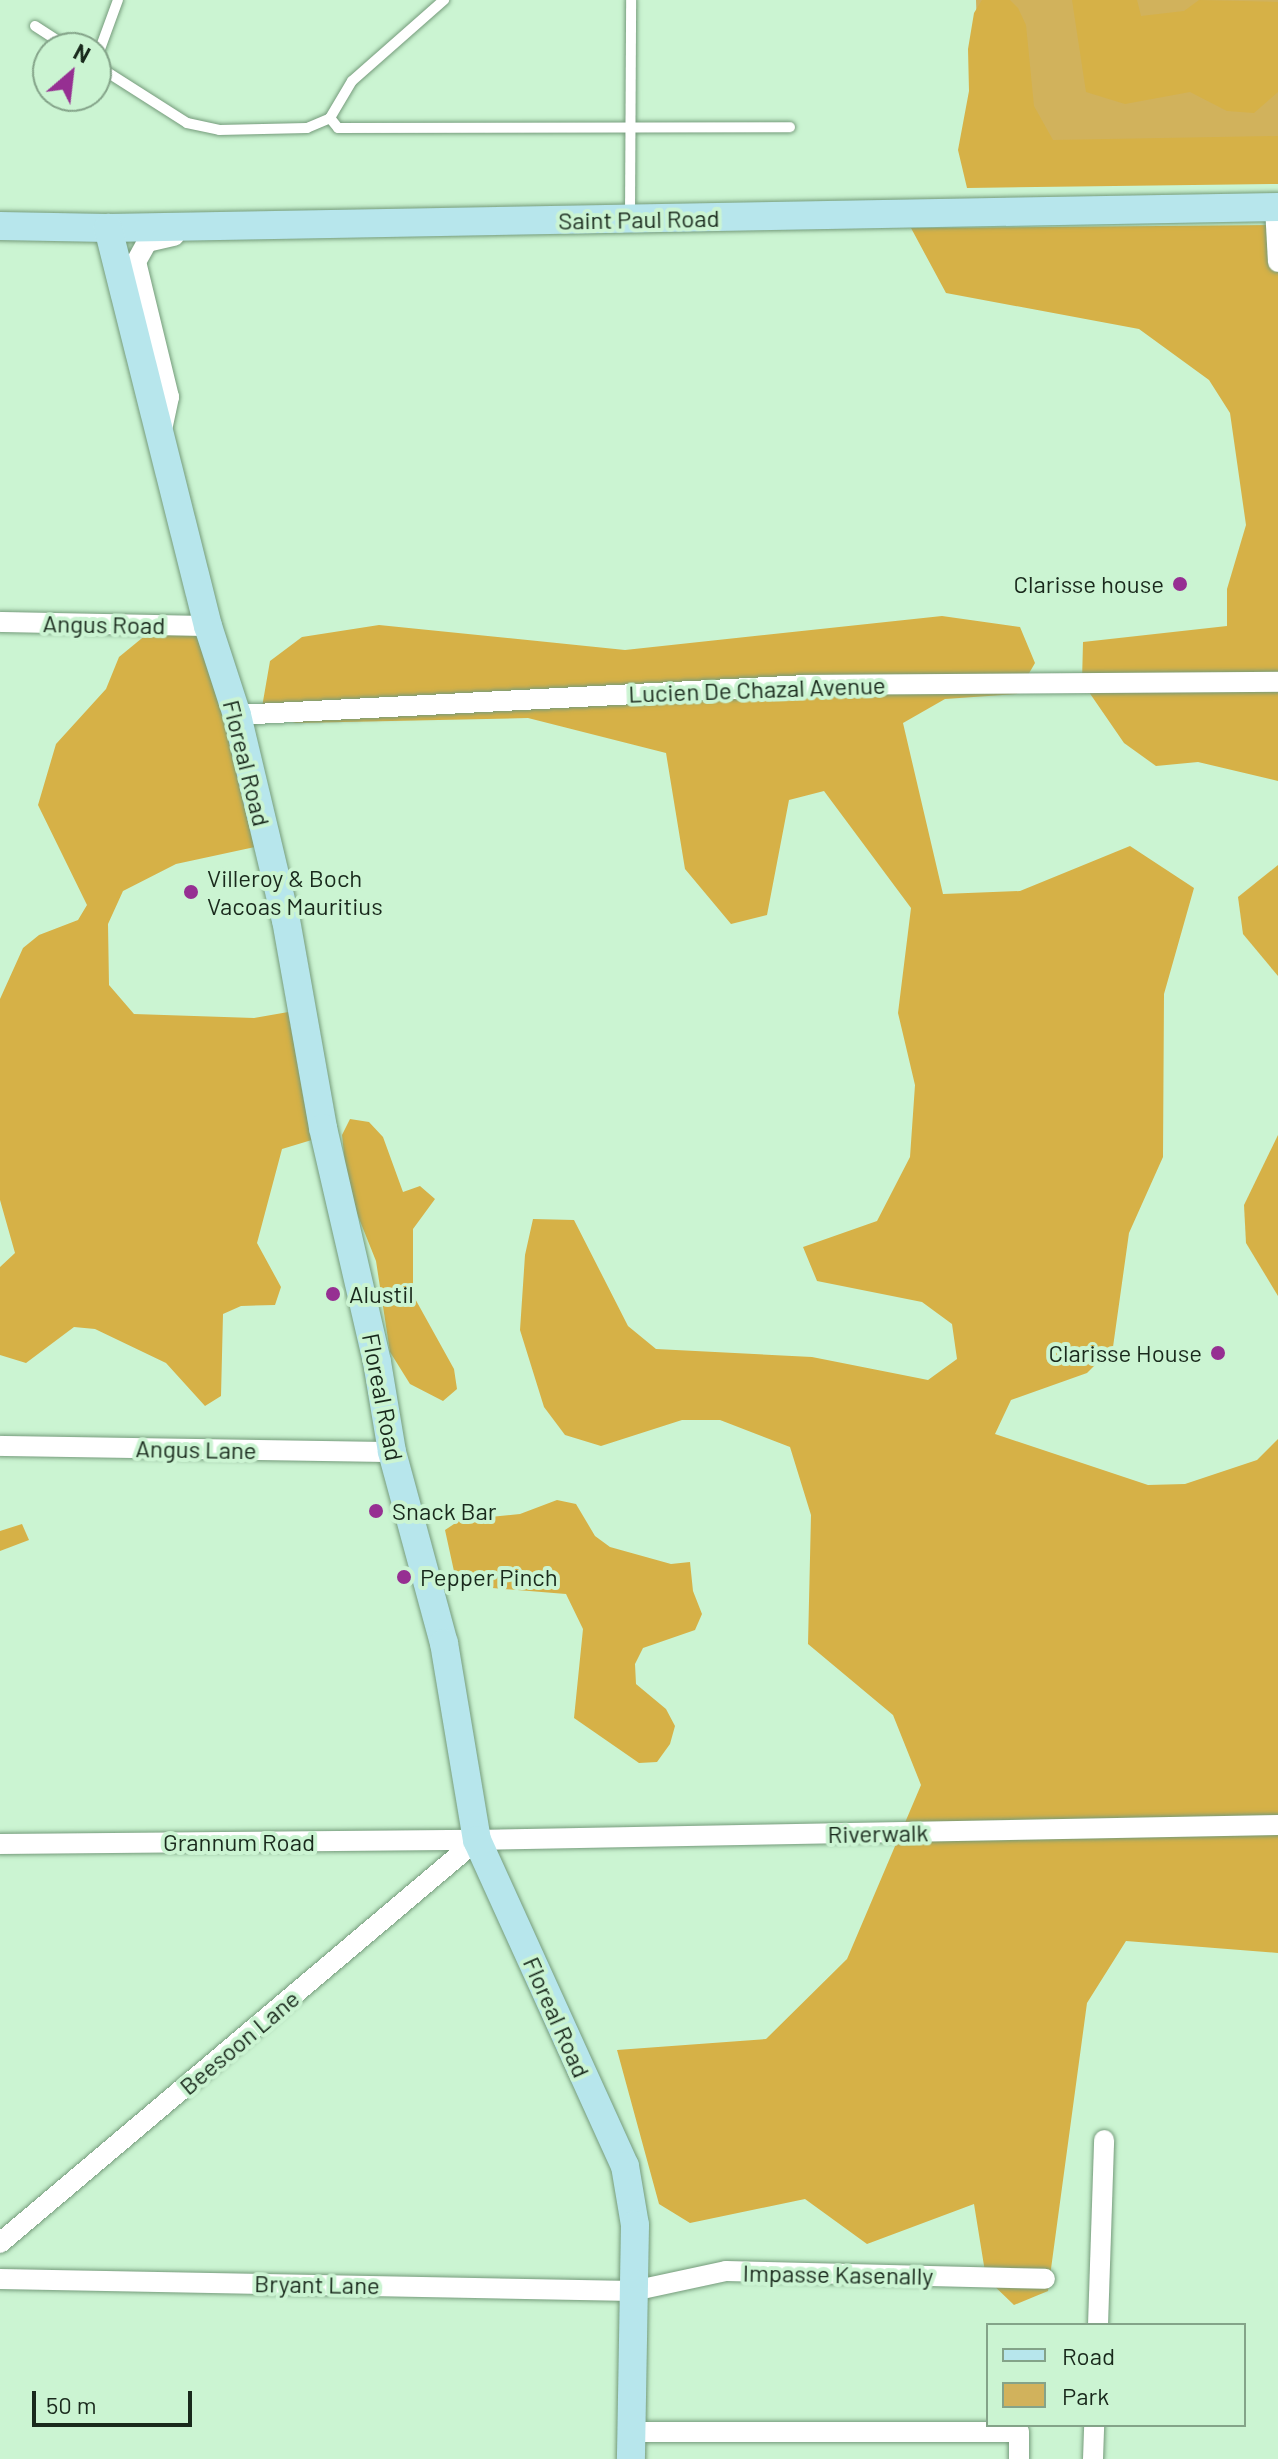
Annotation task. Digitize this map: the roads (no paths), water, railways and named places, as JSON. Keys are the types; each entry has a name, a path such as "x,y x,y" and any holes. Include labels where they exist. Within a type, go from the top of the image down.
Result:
{"main road":[{"name":"Saint Paul Road","path":"0,226 108,228 1276,207"},
{"name":"Floreal Road","path":"108,228 208,626 237,715 286,920 323,1128 377,1362 392,1452 444,1643 477,1840 625,2166 635,2225 632,2446"}],"street":[{"path":"1276,207 1278,262"},
{"path":"161,437 169,397 137,273 141,250 147,242 162,236 251,235 276,225"},
{"name":"Angus Road","path":"0,622 208,626"},
{"name":"Lucien De Chazal Avenue","path":"237,715 805,685 1278,682"},
{"name":"Angus Lane","path":"0,1446 392,1452"},
{"name":"Riverwalk","path":"477,1840 1278,1825"},
{"name":"Grannum Road","path":"0,1844 477,1840"},
{"name":"Beesoon Lane","path":"0,2243 477,1840"},
{"path":"1098,2323 1104,2140"},
{"name":"Impasse Kasenally","path":"633,2291 726,2271 1045,2279"},
{"name":"Bryant Lane","path":"0,2279 633,2291"},
{"path":"1093,2459 1094,2427"},
{"path":"632,2446 1019,2432 1019,2459"}],"lane":[{"path":"107,32 118,0"},
{"path":"112,74 187,123 219,130 307,128 330,118 352,81 444,0"},
{"path":"630,220 628,128 631,0"},
{"path":"35,26 44,32"},
{"path":"330,118 338,128 790,127"}],"place":[{"name":"Clarisse house","path":"1180,584"},
{"name":"Villeroy & Boch Vacoas Mauritius","path":"191,892"},
{"name":"Alustil","path":"333,1294"},
{"name":"Clarisse House","path":"1218,1353"},
{"name":"Snack Bar","path":"376,1511"},
{"name":"Pepper Pinch","path":"404,1577"}]}
